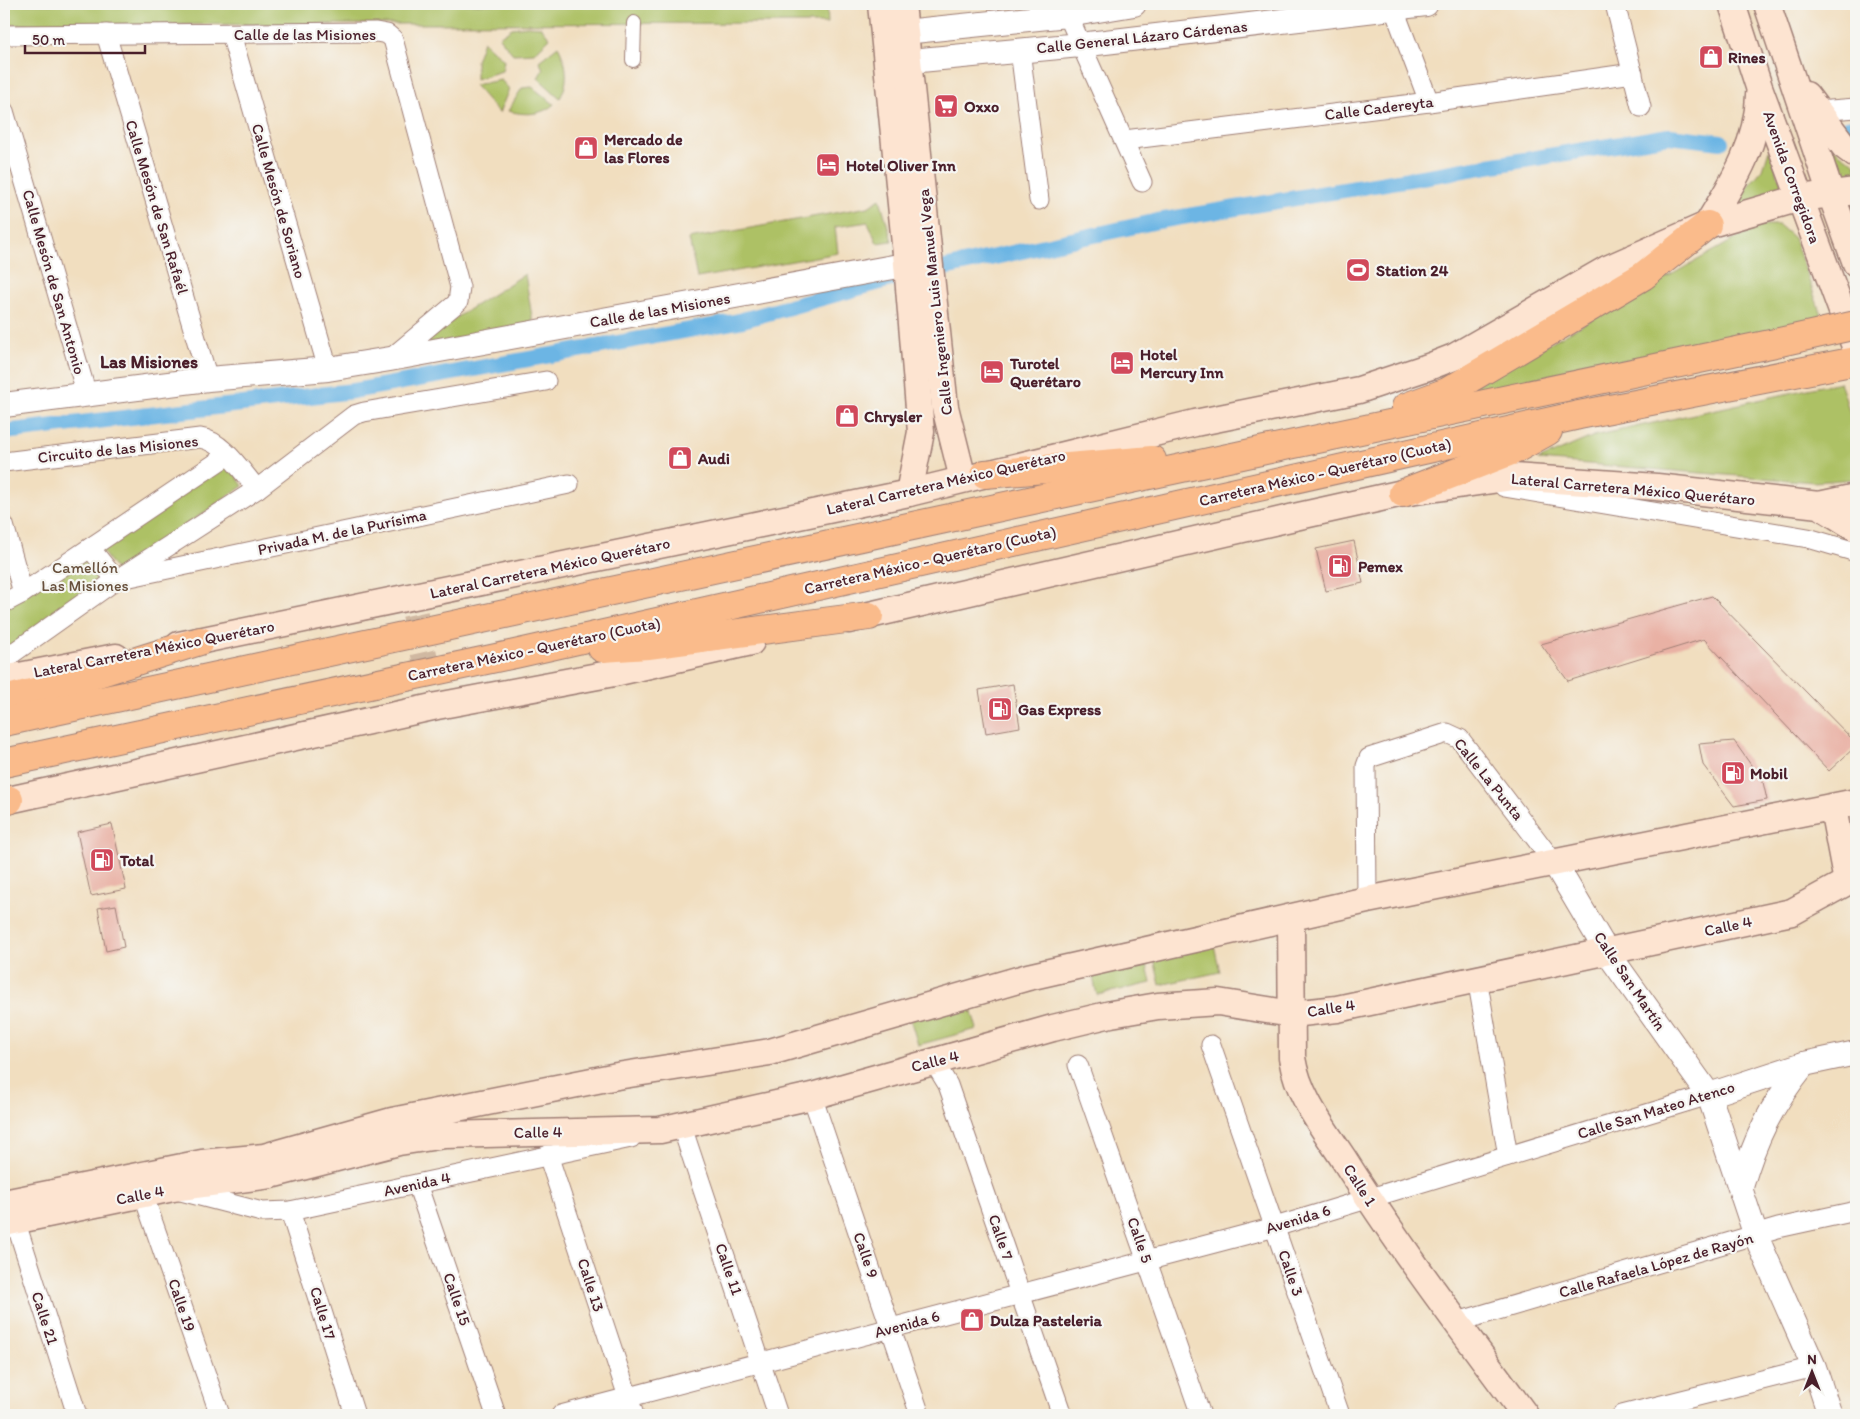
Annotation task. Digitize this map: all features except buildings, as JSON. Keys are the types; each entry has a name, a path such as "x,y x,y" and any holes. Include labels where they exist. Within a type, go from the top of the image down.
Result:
{"highway":[{"path":"1322,439 1447,392 1643,276 1707,225"},
{"name":"Carretera México - Querétaro (Cuota)","path":"4,722 1265,450 1856,325"},
{"name":"Carretera México - Querétaro (Cuota)","path":"4,763 515,654 1579,415 1856,361"},
{"path":"1403,493 1514,450 1579,415"},
{"path":"974,477 1265,450"},
{"path":"515,654 648,645 869,616"},
{"path":"4,700 54,687 200,641"}],"main road":[{"name":"Calle Ingeniero Luis Manuel Vega","path":"881,4 894,33 919,262 945,407 974,477"},
{"name":"Calle Ingeniero Luis Manuel Vega","path":"894,33 902,4"},
{"name":"Avenida Corregidora","path":"1732,4 1759,87 1856,349"},
{"name":"Avenida Corregidora","path":"1767,4 1856,263"},
{"path":"1794,79 1844,146 1856,155"},
{"path":"1707,225 1738,174 1756,129 1759,87"},
{"name":"Lateral Carretera México Querétaro","path":"4,679 200,641 413,606 909,493 1195,423 1359,390 1432,366 1454,356 1608,269 1707,225 1800,198 1856,191"},
{"name":"Calle Ingeniero Luis Manuel Vega","path":"909,493 921,432 919,262"},
{"name":"Lateral Carretera México Querétaro","path":"6,801 434,696 614,673 1403,493 1513,477 1658,487 1819,505 1856,497"},
{"path":"1819,505 1856,528"},
{"path":"1844,805 1851,879"},
{"name":"Calle 4","path":"7,1215 202,1163 264,1157 392,1121 607,1078 770,1052 1028,977 1291,919 1367,900 1844,805"},
{"name":"Calle 4","path":"7,1215 173,1188 271,1175 399,1142 445,1135 670,1127 812,1096 1053,1028 1111,1014 1158,1006 1218,1002 1292,1014 1337,1009 1792,912 1851,879"},
{"name":"Calle 1","path":"1291,919 1292,1058 1295,1078 1304,1098 1368,1198 1525,1415"}],"street":[{"name":"Calle General Lázaro Cárdenas","path":"894,33 1066,9 1134,4"},
{"name":"Calle General Lázaro Cárdenas","path":"897,62 1080,45 1393,6 1426,4"},
{"path":"1615,4 1641,107"},
{"path":"1393,6 1429,102"},
{"path":"1066,9 1080,45 1125,140 1142,182"},
{"path":"633,60 634,23"},
{"name":"Calle de las Misiones","path":"4,35 376,32 387,34 393,39 460,281 460,292 458,302 390,360"},
{"name":"Calle Mesón de San Rafaél","path":"106,34 208,379"},
{"name":"Calle Mesón de Soriano","path":"231,34 328,369"},
{"path":"1020,50 1038,200"},
{"name":"Calle Cadereyta","path":"1125,140 1429,102 1633,73"},
{"path":"1818,112 1856,108"},
{"name":"Calle Mesón de San Antonio","path":"4,111 87,395"},
{"name":"Calle de las Misiones","path":"4,406 208,379 328,369 390,360 919,262"},
{"path":"4,662 13,653 116,580 257,489 354,415 373,410 546,380"},
{"name":"Circuito de las Misiones","path":"4,462 200,438 210,440 228,455 257,489"},
{"path":"4,603 23,593 228,455"},
{"path":"1473,482 1808,538 1856,552"},
{"name":"Privada M. de la Purísima","path":"116,580 569,484"},
{"path":"4,525 23,593"},
{"path":"90,548 116,580"},
{"name":"Calle La Punta","path":"1367,900 1366,766 1369,758 1447,734 1460,739 1555,864"},
{"name":"Calle San Martín","path":"1555,864 1607,952 1709,1095 1756,1236 1814,1367 1830,1415"},
{"path":"1477,978 1508,1156"},
{"name":"Calle 3","path":"1211,1045 1340,1415"},
{"name":"Calle San Mateo Atenco","path":"1368,1198 1709,1095 1804,1064 1856,1053"},
{"name":"Calle 7","path":"934,1062 948,1085 1062,1415"},
{"path":"1741,1187 1764,1121 1782,1091 1804,1064"},
{"name":"Calle 5","path":"1078,1065 1201,1415"},
{"name":"Calle 9","path":"812,1096 920,1415"},
{"name":"Avenida 4","path":"173,1188 262,1212 290,1211 548,1155 618,1142 670,1127"},
{"name":"Calle 11","path":"670,1127 761,1364 778,1415"},
{"name":"Calle 13","path":"548,1155 631,1407"},
{"name":"Calle 15","path":"417,1184 496,1415"},
{"name":"Calle 19","path":"143,1194 220,1415"},
{"name":"Avenida 6","path":"561,1415 631,1407 761,1364 1021,1293 1148,1262 1275,1227 1368,1198"},
{"name":"Calle 17","path":"290,1211 355,1415"},
{"name":"Calle Rafaela López de Rayón","path":"1457,1322 1778,1228 1856,1211"},
{"name":"Calle 21","path":"7,1215 78,1415"},
{"path":"1622,1415 1814,1367"}],"green space":[{"path":"4,4 827,4 828,23 4,25"},
{"path":"541,27 550,38 534,53 513,54 499,37 512,28"},
{"path":"483,41 504,60 502,71 476,79 476,61"},
{"path":"558,46 564,58 566,72 565,85 560,98 538,78 543,69 539,61"},
{"path":"501,80 509,89 499,113 474,85"},
{"path":"532,87 554,104 538,113 508,111 522,88"},
{"path":"1831,147 1856,164 1856,187 1847,185"},
{"path":"1769,150 1786,197 1724,213 1763,169"},
{"path":"880,199 892,241 877,243 868,222 835,227 838,253 697,278 689,239 868,207"},
{"path":"1760,225 1779,225 1794,238 1823,320 1459,394"},
{"path":"525,274 533,323 429,345 427,336"},
{"path":"1840,382 1856,432 1856,479 1814,482 1538,460 1594,436"},
{"name":"Camellón Las Misiones","path":"227,462 243,486 117,572 100,548"},
{"name":"Camellón Las Misiones","path":"90,550 111,581 4,653 4,609"},
{"path":"1214,945 1220,972 1160,985 1154,959"},
{"path":"1146,960 1151,983 1097,995 1092,972"},
{"path":"968,998 977,1029 918,1045 909,1015"}],"waterway":[{"path":"1847,128 1856,126"},
{"path":"940,269 1158,221 1669,136 1721,142"},
{"path":"4,432 353,391 739,321 898,277"}],"tunnel":[{"path":"415,614 431,686"}],"place":[{"name":"Rines","path":"1711,57"},
{"name":"Oxxo","path":"946,106"},
{"name":"Mercado de las Flores","path":"586,148"},
{"name":"Hotel Oliver Inn","path":"828,165"},
{"name":"Station 24","path":"1358,270"},
{"name":"Hotel Mercury Inn","path":"1122,363"},
{"name":"Turotel Querétaro","path":"992,372"},
{"name":"Chrysler","path":"847,416"},
{"name":"Audi","path":"680,458"},
{"name":"Pemex","path":"1340,566"},
{"name":"Gas Express","path":"1000,709"},
{"name":"Mobil","path":"1733,773"},
{"name":"Total","path":"102,860"},
{"name":"Dulza Pasteleria","path":"972,1320"}],"district":[{"name":"Las Misiones","path":"149,362"}]}
